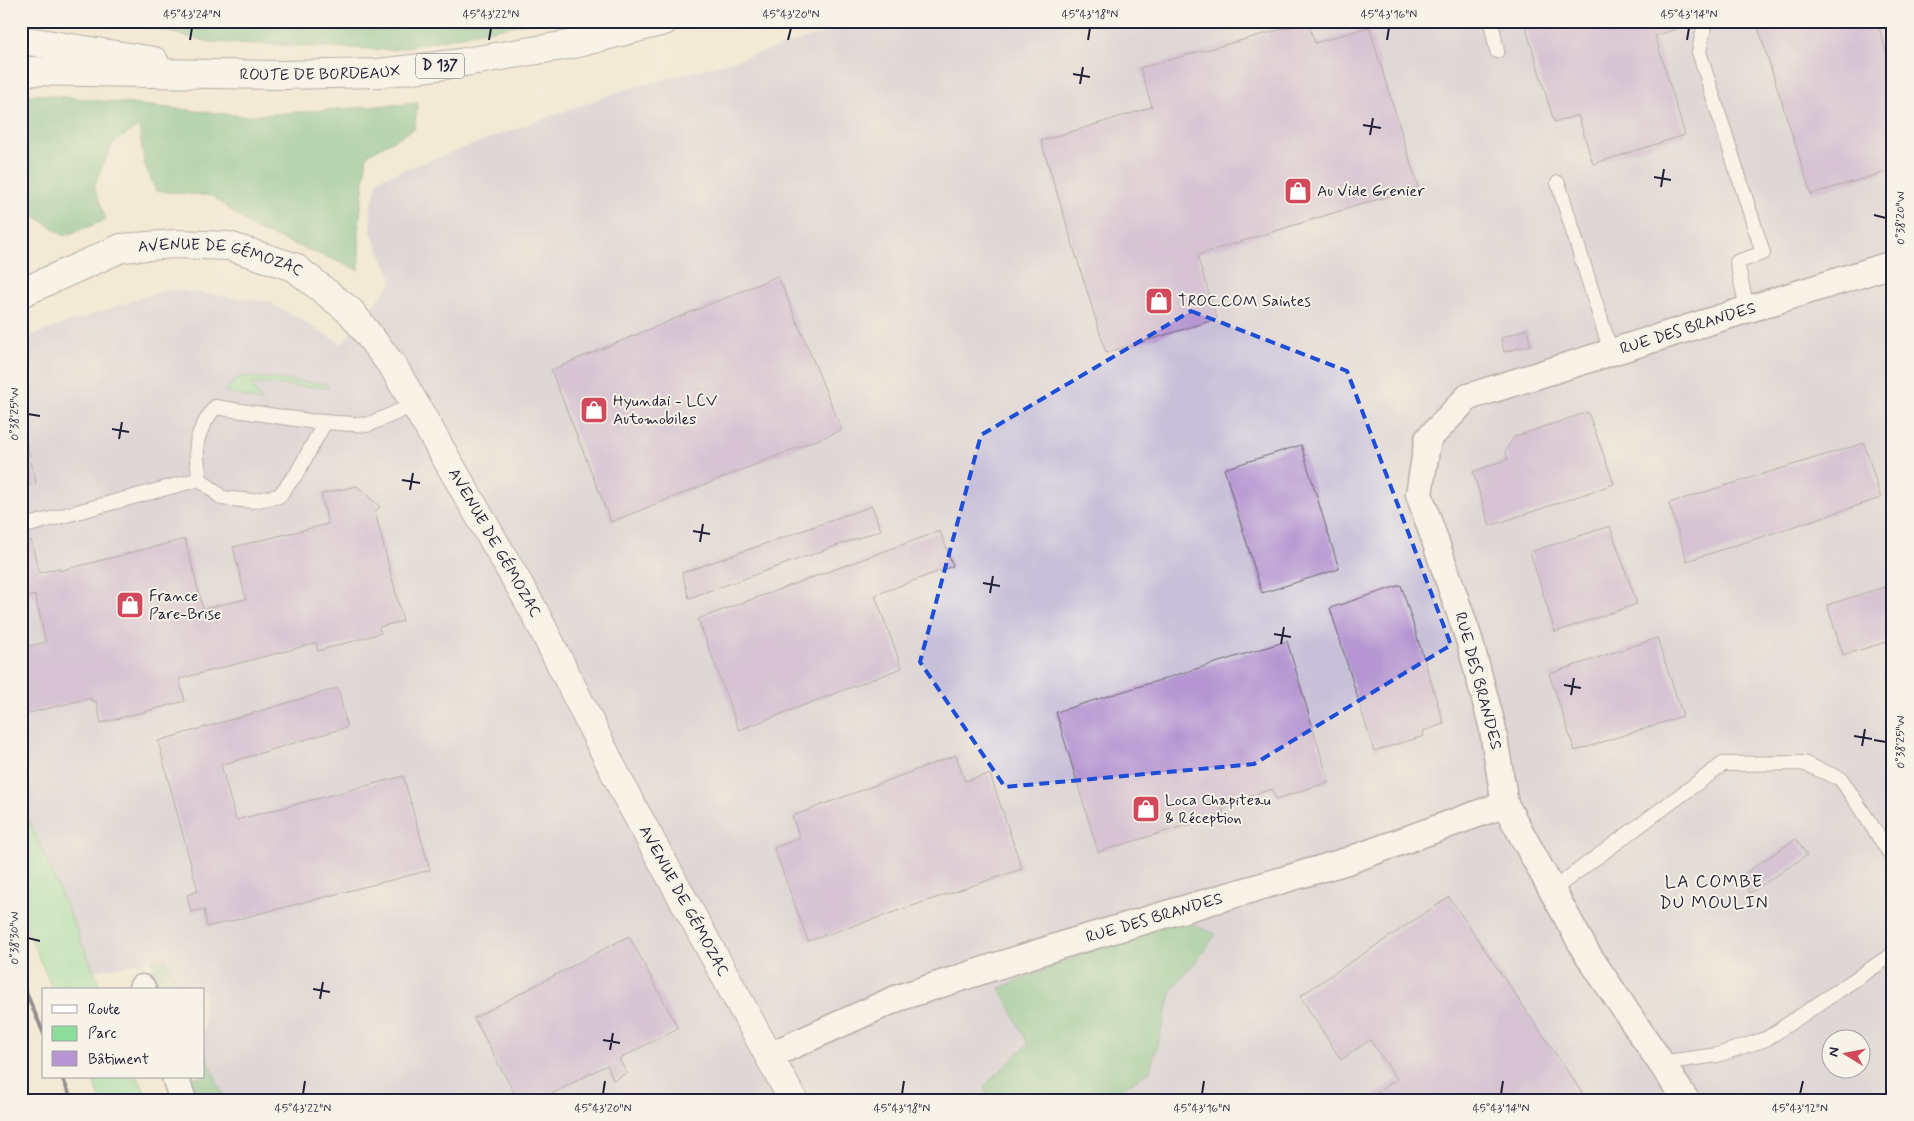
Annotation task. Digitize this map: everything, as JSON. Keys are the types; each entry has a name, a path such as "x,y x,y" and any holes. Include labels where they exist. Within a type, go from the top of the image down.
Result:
{"main road":[{"name":"ROUTE DE BORDEAUX","path":"21,71 94,74 211,73 282,76 354,74 453,64 574,44 664,21"},
{"name":"ROUTE DE BORDEAUX","path":"21,40 136,57 211,73"},
{"name":"AVENUE DE GÉMOZAC","path":"21,293 121,248 176,244 229,246 294,267 351,312 394,368 533,609 626,795 793,1100"}],"street":[{"name":"RUE DES BRANDES","path":"769,1056 898,998 1062,945 1347,861 1505,804 1492,725 1469,638 1420,494 1428,439 1468,398 1893,264"},
{"path":"1505,804 1586,952 1686,1100"},
{"path":"175,1078 183,1100"}],"lane":[{"path":"1491,21 1497,51"},
{"path":"1705,21 1699,52 1763,252 1737,262 1747,309"},
{"path":"1558,183 1611,352"},
{"path":"325,422 297,473 278,496 252,501 222,498 200,479 195,452 199,429 215,407 325,422 367,425 414,405"},
{"path":"21,526 200,479"},
{"path":"1552,890 1723,764 1803,763 1841,779 1893,858"},
{"path":"1661,1063 1716,1055 1766,1039 1893,954"}],"highlighted area":[{"path":"1191,311 1347,371 1451,645 1254,764 1005,787 920,662 981,435"}],"shaded area":[{"path":"855,21 1893,21 1893,1100 225,1100 205,1052 205,988 178,988 166,958 94,971 21,801 21,339 167,289 270,302 342,344 393,281 371,232 371,206 379,179 623,90 740,59 834,30"}],"green space":[{"path":"120,21 537,21 392,50 210,42"},
{"path":"36,94 246,116 418,103 414,129 367,155 359,225 359,270 255,229 212,196 156,191 144,163 139,126 112,144 94,186 106,220 64,236 21,206 21,95"},
{"path":"241,376 327,384 328,388 251,383 262,402 224,391"},
{"path":"21,801 101,988 52,988 21,917"},
{"path":"1174,917 1216,934 1172,990 1150,1071 1104,1100 988,1100 984,1086 1028,1044 1000,988"},
{"path":"166,958 178,988 160,988 151,961"},
{"path":"205,1052 225,1100 197,1100 190,1078 205,1078"},
{"path":"91,1078 138,1078 148,1100 101,1100"}],"building":[{"path":"1524,21 1687,21 1688,25 1655,36 1685,135 1593,164 1578,115 1554,122"},
{"path":"1756,21 1877,21 1893,74 1893,170 1811,194"},
{"path":"1308,22 1315,43 1369,27 1418,187 1197,255 1217,319 1106,353 1041,141 1152,107 1140,68"},
{"path":"778,276 842,430 611,522 551,370"},
{"path":"1527,329 1531,345 1504,352 1501,338"},
{"path":"1588,412 1614,484 1490,526 1473,472 1508,459 1505,451 1514,437"},
{"path":"21,418 36,483 21,486"},
{"path":"1864,443 1881,498 1687,561 1669,503"},
{"path":"1301,445 1339,569 1262,593 1224,469"},
{"path":"357,486 380,507 375,512 403,621 379,627 381,633 318,651 316,643 179,679 185,701 101,723 96,701 91,701 91,698 21,715 21,648 46,642 35,595 21,599 21,543 31,540 39,573 59,568 59,571 185,539 203,609 246,599 233,547 328,524 321,494"},
{"path":"872,506 881,530 689,598 682,573"},
{"path":"1610,526 1637,604 1555,632 1530,552"},
{"path":"940,531 953,566 875,595 902,668 739,730 698,619"},
{"path":"1893,584 1893,640 1843,655 1827,605"},
{"path":"1401,585 1444,724 1423,731 1424,736 1374,751 1330,608"},
{"path":"1657,638 1683,716 1575,751 1549,674"},
{"path":"1287,641 1329,782 1276,799 1272,789 1221,805 1223,814 1098,852 1056,712"},
{"path":"338,688 347,727 221,765 236,820 403,776 430,870 207,927 204,909 191,912 187,895 198,891 158,741"},
{"path":"956,755 965,781 990,774 1022,869 808,941 774,848 800,838 792,816"},
{"path":"1796,839 1807,855 1750,893 1739,877"},
{"path":"1449,897 1587,1100 1367,1100 1397,1079 1370,1040 1341,1060 1300,996"},
{"path":"629,936 678,1028 619,1059 627,1073 613,1080 607,1065 540,1100 518,1100 474,1018"}],"railway":[{"path":"21,981 42,1029"},
{"path":"62,1078 72,1100"}],"place":[{"name":"Au Vide Grenier","path":"1298,191"},
{"name":"TROC.COM Saintes","path":"1159,301"},
{"name":"Hyundai - LCV Automobiles","path":"594,410"},
{"name":"France Pare-Brise","path":"130,605"},
{"name":"Loca Chapiteau & Réception","path":"1146,809"}],"district":[{"name":"LA COMBE DU MOULIN","path":"1714,892"}]}
